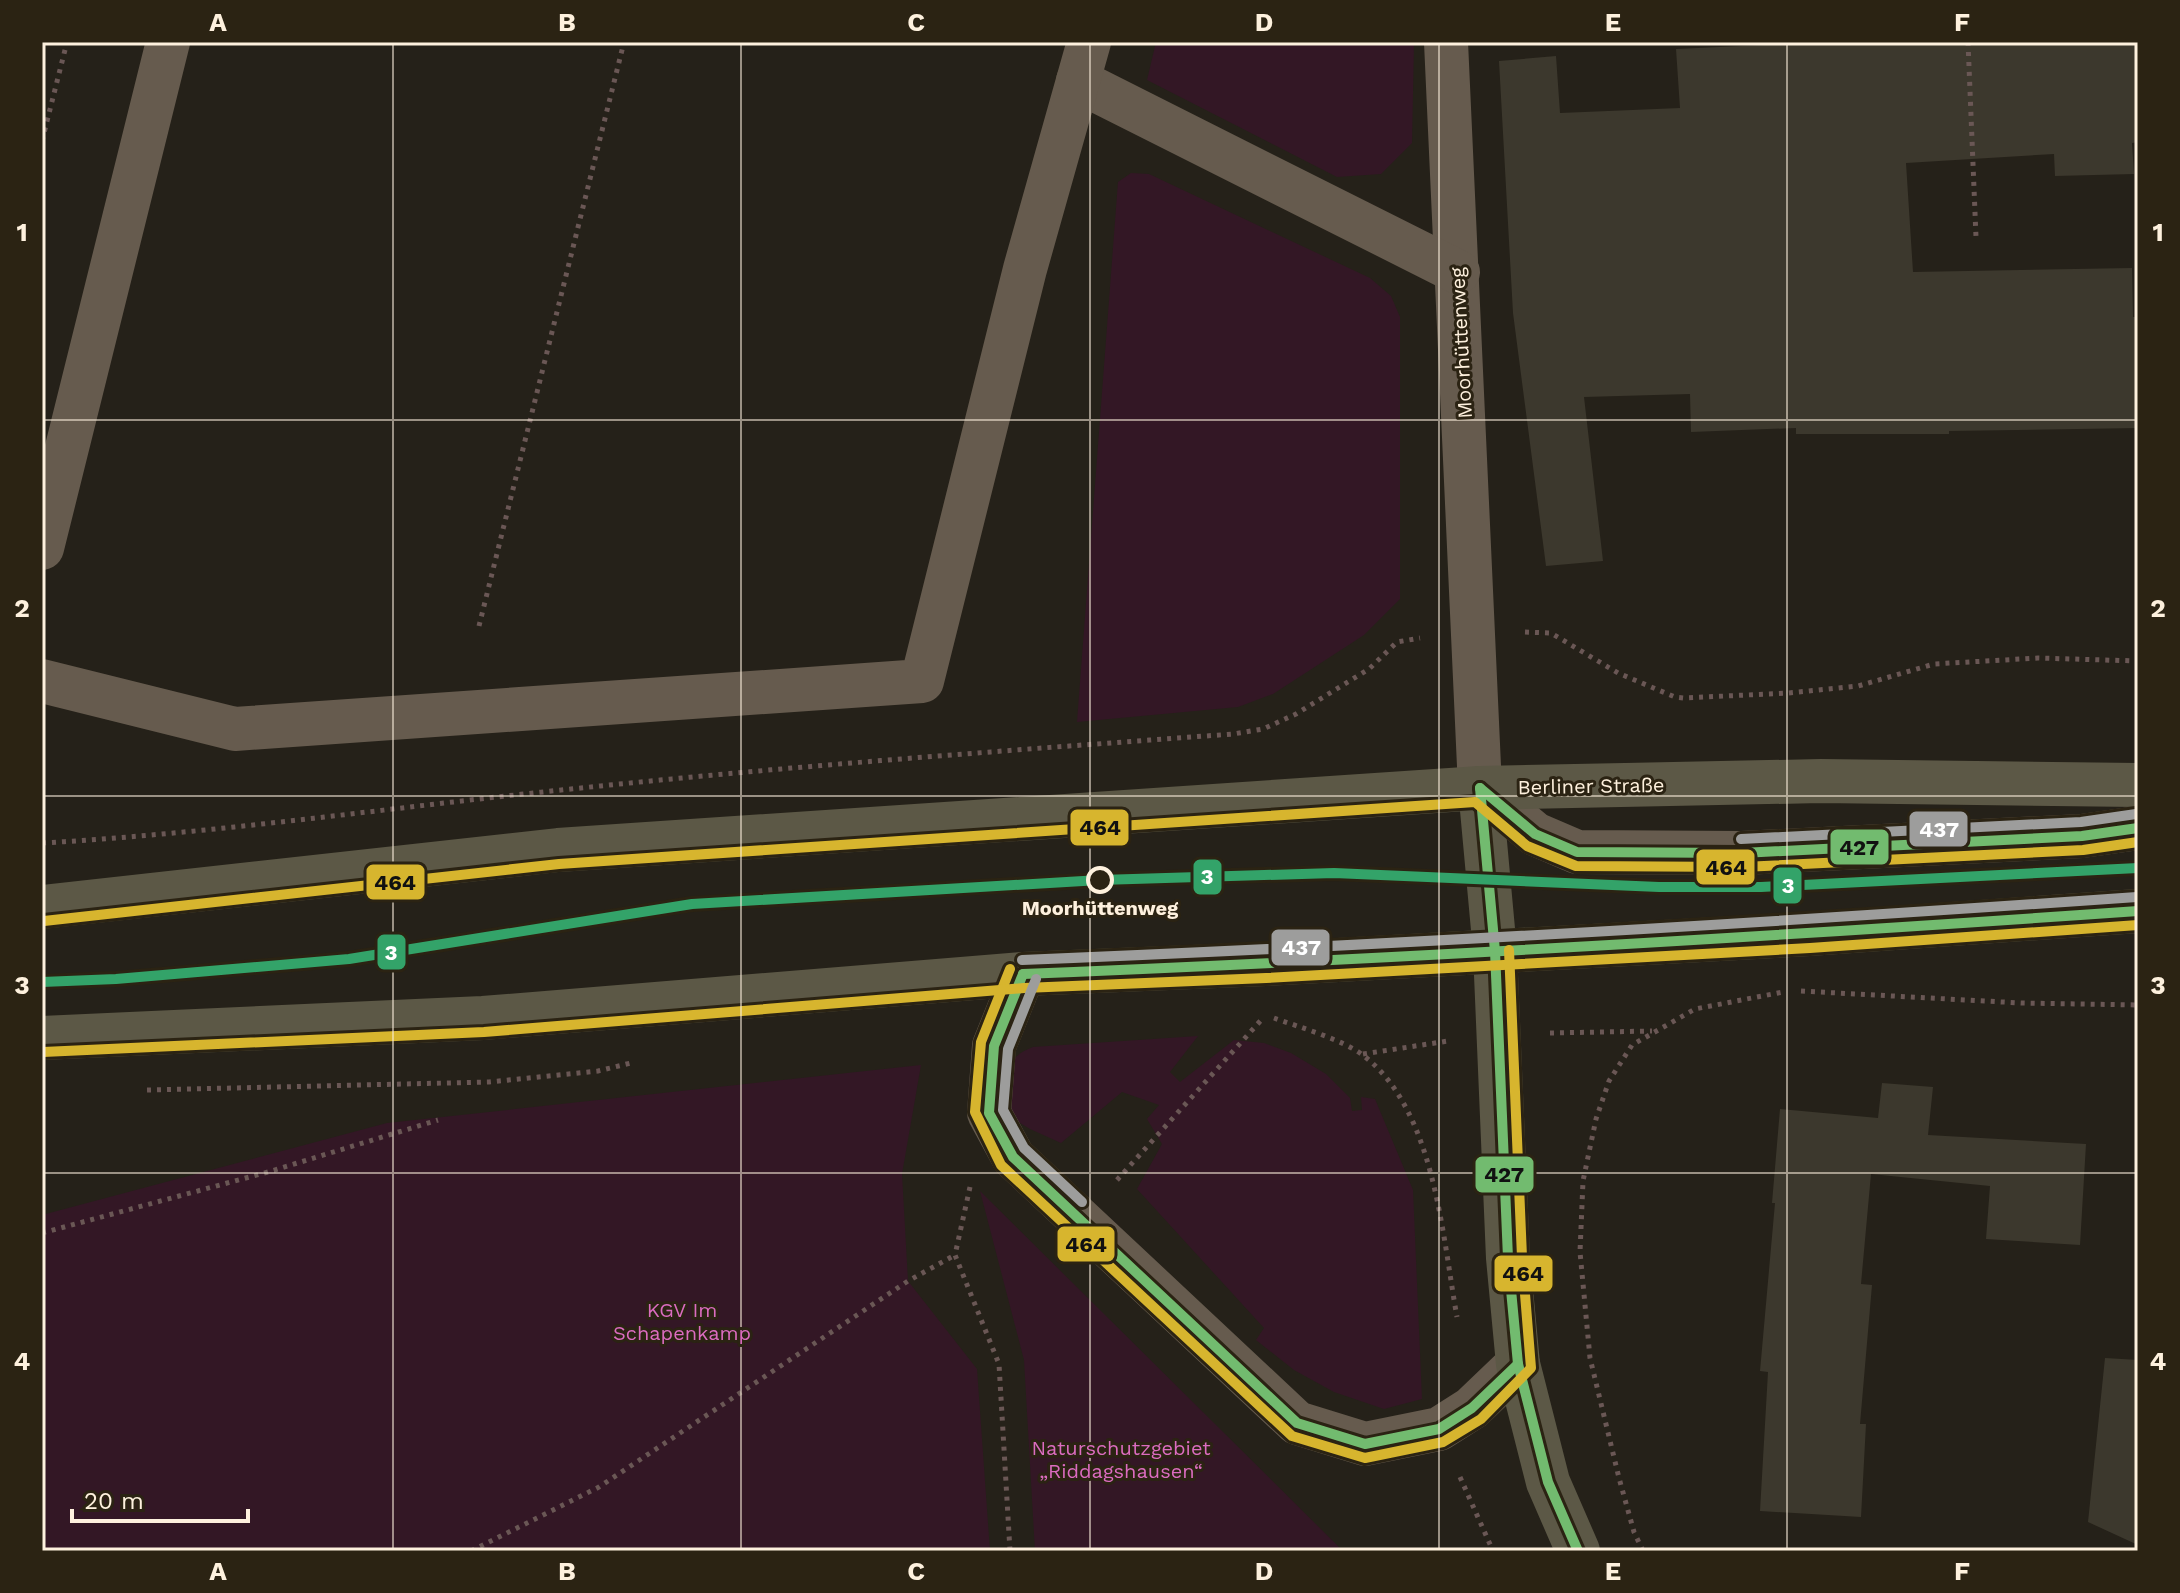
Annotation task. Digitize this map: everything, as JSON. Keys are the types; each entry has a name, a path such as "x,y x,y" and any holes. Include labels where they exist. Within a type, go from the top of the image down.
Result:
{"main road":[{"name":"Berliner Straße","path":"42,907 558,850 1480,788 1821,781 2138,785"},
{"path":"1480,788 1495,951 1508,1258 1518,1364 1548,1482 1578,1551"},
{"path":"42,1038 483,1018 1023,974 1839,932 2138,911"}],"street":[{"path":"42,548 168,42"},
{"name":"Moorhüttenweg","path":"1446,42 1480,788"},
{"path":"42,681 235,729 922,681 1025,269 1084,62 1458,272"},
{"path":"1480,788 1535,834 1577,852 1787,851 2082,836 2138,828"},
{"path":"1023,974 994,1046 989,1113 1013,1157 1297,1423 1365,1444 1439,1429 1472,1408 1518,1364"}],"path":[{"path":"42,141 67,42"},
{"path":"479,626 624,42"},
{"path":"1968,42 1976,237"},
{"path":"42,843 134,838 679,779 1233,734 1263,729 1296,714 1369,669 1397,642 1473,629 1551,633 1618,673 1684,698 1858,686 1934,664 2038,658 2138,661"},
{"path":"1643,1551 1634,1532 1619,1478 1590,1358 1580,1252 1583,1181 1596,1119 1609,1081 1632,1045 1695,1009 1789,991 1896,994 2021,1003 2138,1005"},
{"path":"1113,1184 1266,1016 1313,1032 1362,1054 1390,1080 1406,1107 1424,1152 1457,1321"},
{"path":"989,1113 955,1255 999,1364 1010,1551"},
{"path":"42,1233 268,1172 438,1120"},
{"path":"471,1551 599,1487 908,1281 955,1255"},
{"path":"1439,1429 1493,1551"}],"green space":[{"path":"1156,42 1414,42 1412,143 1381,174 1337,177 1147,80"},
{"path":"1131,173 1149,174 1370,278 1391,296 1400,317 1400,599 1364,635 1273,694 1238,707 1077,722 1118,182"},
{"path":"1198,1036 1170,1072 1180,1082 1234,1040 1264,1043 1291,1053 1326,1074 1350,1098 1352,1111 1362,1110 1361,1097 1375,1099 1413,1190 1422,1399 1384,1409 1334,1392 1294,1370 1256,1340 1264,1328 1137,1189 1162,1144 1147,1119 1159,1105 1122,1092 1061,1143 1012,1118 1007,1085 1009,1067 1022,1052 1033,1047"},
{"name":"KGV Im Schapenkamp","path":"921,1065 902,1174 908,1281 977,1369 990,1551 42,1551 42,1215 387,1123"},
{"name":"Naturschutzgebiet „Riddagshausen“","path":"980,1191 1343,1551 1035,1551 1024,1360"}],"building":[{"path":"1786,42 2138,42 2138,142 2132,143 2134,174 2055,176 2054,154 1906,163 1913,272 2132,268 2133,317 2138,317 2138,428 1949,431 1949,434 1796,434 1796,428 1691,432 1690,394 1584,397 1603,561 1546,566 1513,313 1499,61 1556,56 1560,113 1680,108 1676,49"},
{"path":"1882,1083 1933,1087 1928,1135 2086,1144 2080,1245 1986,1239 1990,1186 1871,1174 1861,1284 1872,1285 1860,1424 1866,1424 1861,1517 1760,1511 1768,1372 1760,1371 1780,1109 1878,1118"},
{"path":"2105,1358 2138,1360 2138,1545 2088,1522"}],"transit line":[{"name":"427","path":"1480,788 1495,951 1508,1258 1518,1364 1548,1482 1578,1551"},
{"name":"427","path":"1480,788 1535,834 1577,852 1742,853 2082,836 2138,828"},
{"name":"464","path":"44,921 559,864 1475,802 1527,846 1576,866 1743,867 2083,850 2138,842"},
{"name":"437","path":"1741,839 2081,822 2136,814"},
{"name":"3","path":"42,982 116,979 349,959 692,904 1100,880 1334,873 1659,887 1761,887 2138,868"},
{"name":"437","path":"1022,960 1580,933 2137,897"},
{"name":"427","path":"1023,974 1581,947 2138,911"},
{"name":"464","path":"43,1052 484,1032 1024,988 1810,948 2138,925"},
{"name":"464","path":"1010,969 981,1042 975,1112 1001,1165 1292,1436 1365,1458 1443,1442 1481,1419 1531,1368 1522,1257 1509,950"},
{"name":"427","path":"1023,974 994,1046 989,1113 1013,1157 1297,1423 1365,1444 1439,1429 1472,1408 1518,1364"},
{"name":"437","path":"1036,979 1008,1049 1003,1110 1024,1148 1082,1202"}],"place":[{"name":"Moorhüttenweg","path":"1100,880"}]}
